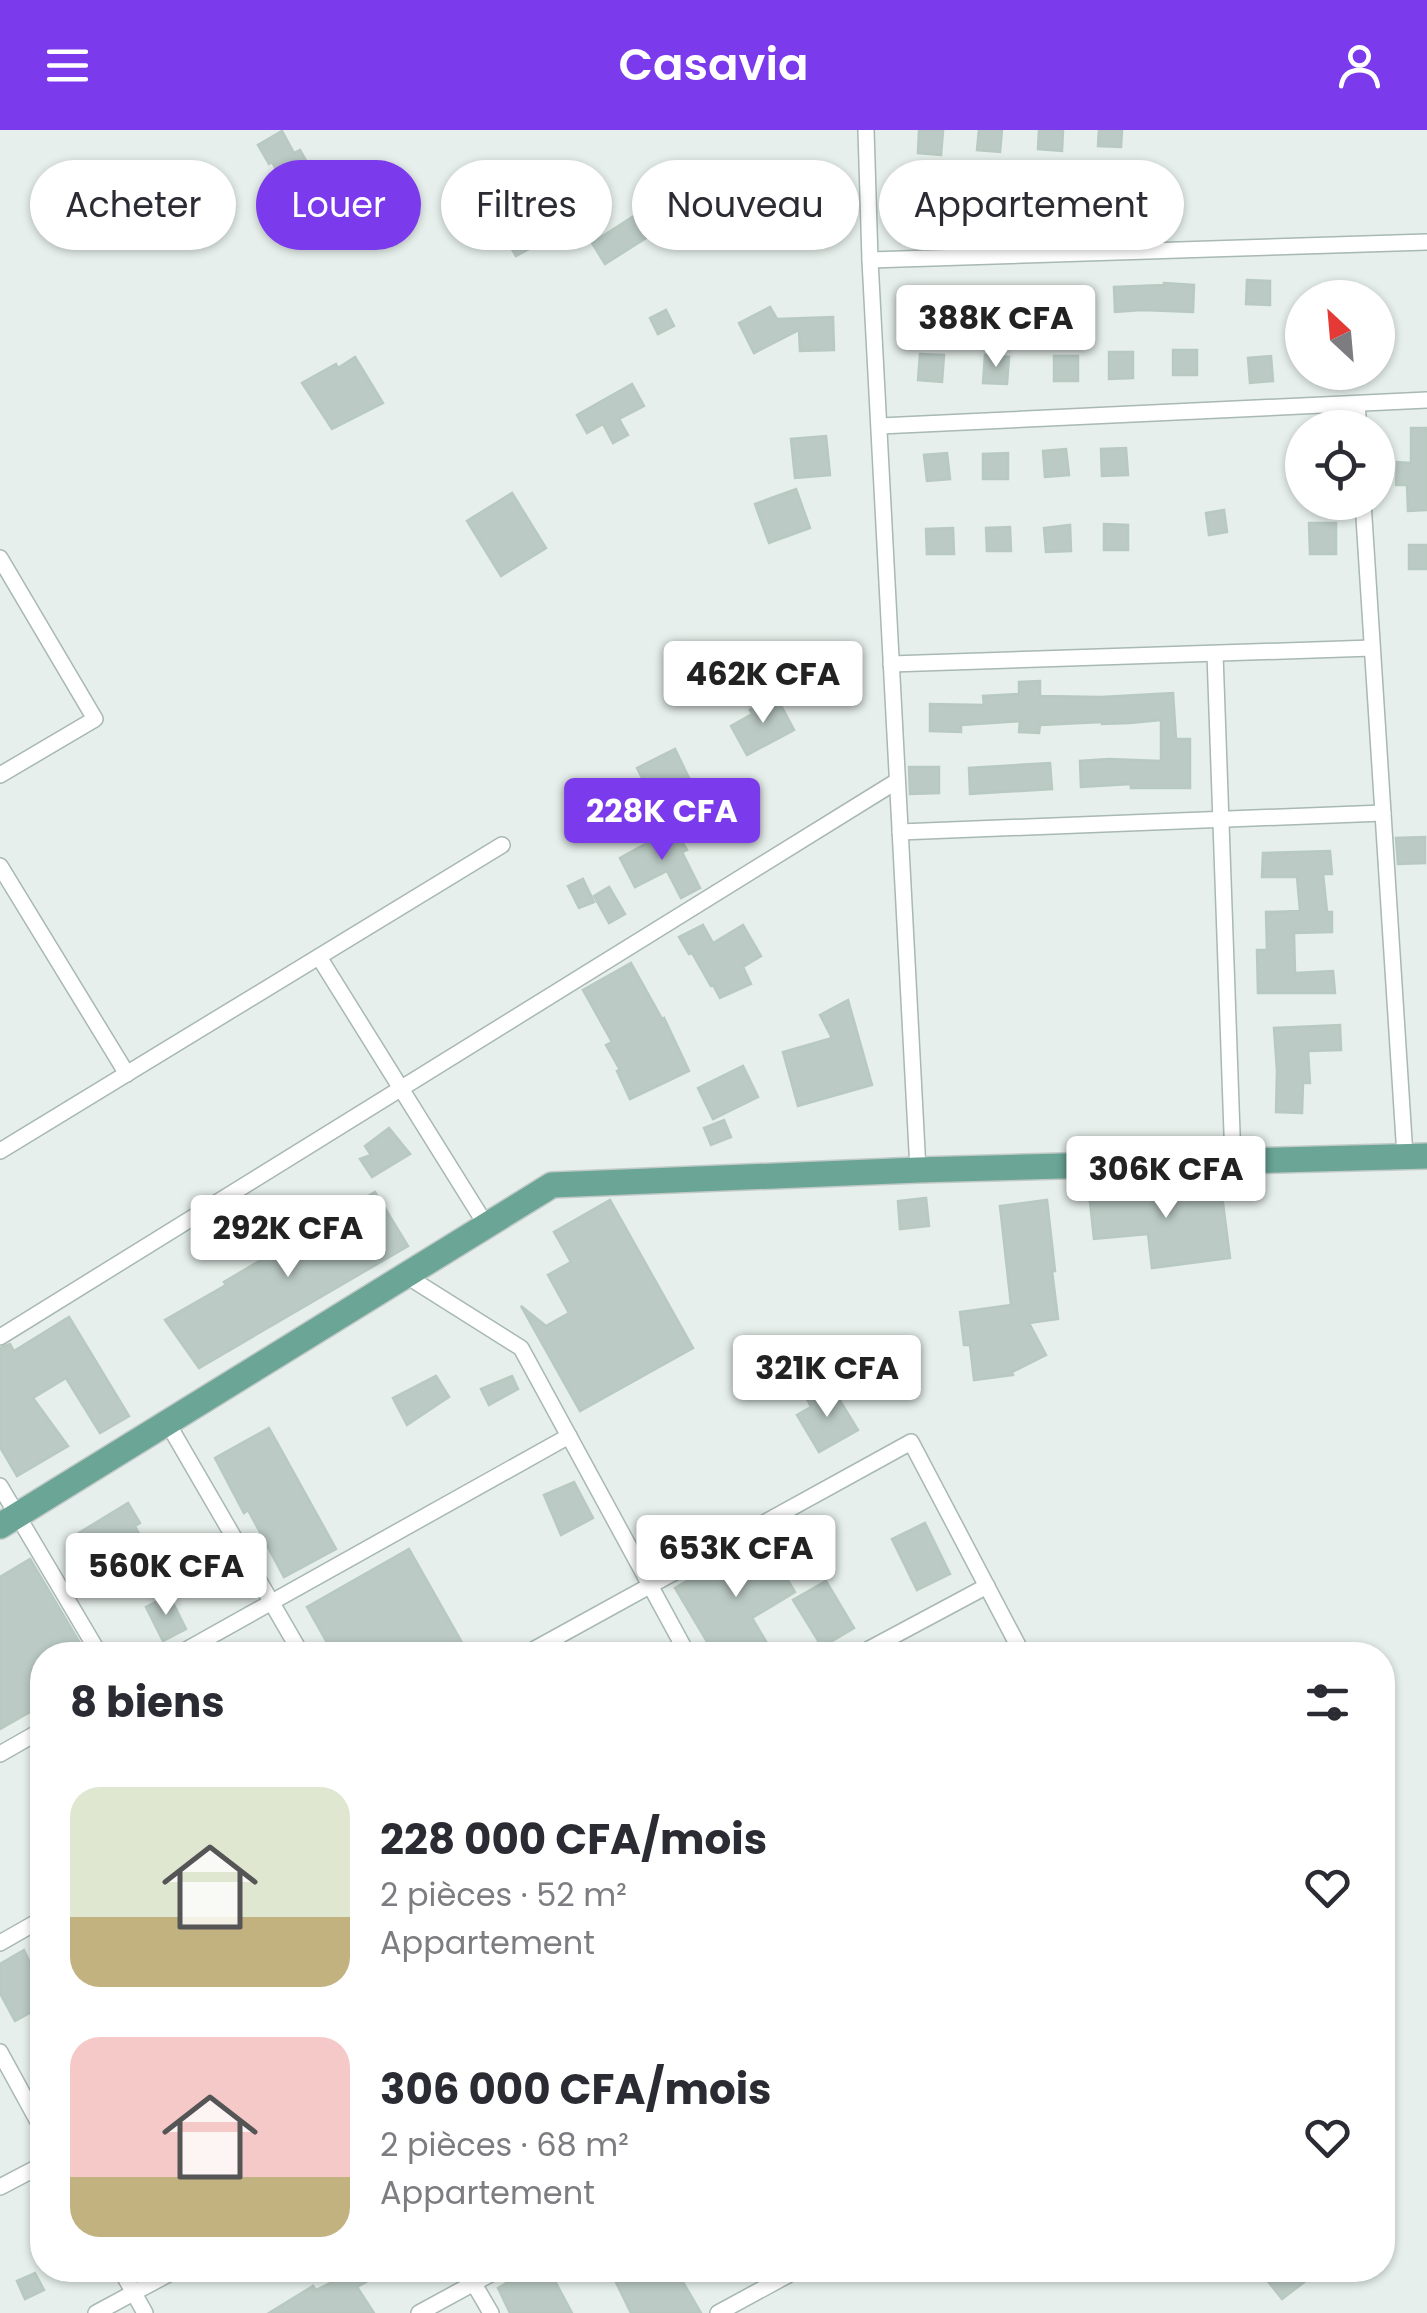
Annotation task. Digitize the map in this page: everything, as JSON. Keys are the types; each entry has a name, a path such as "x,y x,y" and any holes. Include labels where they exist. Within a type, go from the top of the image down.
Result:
{"main road":[{"path":"9,1521 552,1185 1416,1156"}],"street":[{"path":"866,130 918,1170"},
{"path":"870,260 1427,242"},
{"path":"880,426 1427,400"},
{"path":"1358,404 1358,410"},
{"path":"1364,520 1382,813 1416,1156"},
{"path":"0,558 94,720 0,776"},
{"path":"890,664 1372,648"},
{"path":"1214,654 1233,1161"},
{"path":"0,1336 897,781"},
{"path":"900,832 1382,813"},
{"path":"0,1151 502,845"},
{"path":"0,866 127,1074"},
{"path":"319,957 486,1225"},
{"path":"405,1275 521,1348 681,1642"},
{"path":"167,1422 294,1642"},
{"path":"200,1642 568,1436"},
{"path":"547,1642 911,1442 1016,1642"},
{"path":"0,1486 9,1521 91,1642"},
{"path":"882,1642 987,1586"},
{"path":"0,1754 30,1737"},
{"path":"0,1943 30,1927"},
{"path":"0,2052 30,2107"},
{"path":"0,2187 30,2171"},
{"path":"128,2282 145,2313"},
{"path":"96,2313 153,2282"},
{"path":"419,2313 463,2282"},
{"path":"473,2282 491,2313"},
{"path":"718,2313 777,2282"}],"building":[{"path":"919,130 943,131 941,155 918,153"},
{"path":"979,130 1002,130 1000,152 977,150"},
{"path":"1039,130 1063,130 1062,151 1038,149"},
{"path":"1099,130 1122,130 1121,147 1098,146"},
{"path":"282,131 294,153 300,150 306,160 267,160 258,145"},
{"path":"632,217 632,247 605,264 596,250 612,250 612,230"},
{"path":"1247,280 1270,281 1270,305 1246,304"},
{"path":"1194,285 1193,312 1115,312 1114,287"},
{"path":"1079,287 1080,313 1049,314 1048,288"},
{"path":"1013,288 1013,315 982,315 982,289"},
{"path":"914,289 943,289 943,315 913,315"},
{"path":"770,307 777,319 833,317 834,350 800,351 799,330 754,353 739,323"},
{"path":"666,310 674,326 658,334 650,318"},
{"path":"1173,350 1197,350 1197,375 1173,375"},
{"path":"1109,352 1133,352 1133,378 1109,379"},
{"path":"920,354 944,355 942,382 918,380"},
{"path":"985,355 1009,357 1007,384 983,383"},
{"path":"1054,356 1078,356 1078,381 1054,381"},
{"path":"1271,356 1273,381 1250,383 1248,358"},
{"path":"355,357 383,403 332,429 302,383"},
{"path":"632,384 644,406 619,419 628,435 613,443 603,424 587,433 577,415"},
{"path":"1411,428 1427,428 1427,510 1408,511 1407,485 1396,485 1397,462 1411,463"},
{"path":"826,436 830,475 795,478 791,439"},
{"path":"1126,448 1128,475 1102,476 1101,449"},
{"path":"1066,449 1069,475 1045,477 1043,451"},
{"path":"947,453 950,479 927,481 924,455"},
{"path":"1008,453 1008,479 983,479 983,454"},
{"path":"796,489 810,528 769,543 755,504"},
{"path":"512,493 546,548 501,576 467,521"},
{"path":"1224,510 1227,532 1209,535 1206,513"},
{"path":"1309,523 1336,523 1336,554 1310,554"},
{"path":"1104,524 1128,525 1128,550 1104,550"},
{"path":"1070,525 1071,551 1046,552 1044,528"},
{"path":"1010,527 1011,551 987,551 986,528"},
{"path":"953,528 954,554 927,554 926,529"},
{"path":"1409,545 1427,545 1427,569 1409,569"},
{"path":"1040,681 1040,696 1173,693 1176,739 1190,739 1190,788 1131,788 1131,784 1081,787 1080,761 1161,761 1161,720 1040,725 1039,733 1019,732 1020,721 961,725 961,732 930,731 930,704 984,705 983,696 1019,694 1019,682"},
{"path":"776,696 794,730 747,755 731,726"},
{"path":"675,749 689,778 652,797 637,768"},
{"path":"1050,763 1052,789 970,794 969,768"},
{"path":"909,767 939,767 939,793 910,794"},
{"path":"674,828 687,850 682,852 700,888 681,898 667,871 635,887 620,858"},
{"path":"1425,837 1425,863 1398,864 1396,838"},
{"path":"1330,851 1332,874 1323,874 1327,912 1332,912 1332,932 1294,933 1295,973 1333,971 1335,993 1258,993 1257,950 1267,950 1266,912 1300,911 1297,877 1262,877 1263,853"},
{"path":"583,879 594,902 579,908 568,886"},
{"path":"609,887 625,914 609,923 594,896"},
{"path":"703,925 713,943 743,925 761,956 743,967 751,984 720,998 679,937"},
{"path":"631,963 664,1018 689,1071 630,1099 606,1045 612,1042 583,990"},
{"path":"848,1000 872,1085 798,1106 783,1052 832,1038 820,1015"},
{"path":"1340,1025 1341,1050 1308,1051 1310,1083 1303,1083 1302,1113 1276,1112 1274,1028"},
{"path":"743,1066 758,1097 713,1119 698,1088"},
{"path":"724,1120 731,1137 711,1145 704,1128"},
{"path":"389,1128 410,1154 372,1177 360,1159 371,1155 365,1146"},
{"path":"1220,1180 1230,1258 1152,1268 1148,1234 1094,1239 1089,1192 1134,1187 1134,1191"},
{"path":"375,1192 408,1246 199,1368 165,1320"},
{"path":"926,1198 929,1226 900,1229 898,1201"},
{"path":"610,1200 693,1348 580,1411 521,1306 546,1326 569,1313 548,1275 571,1262 554,1232"},
{"path":"1047,1200 1058,1319 1029,1323 1046,1355 1012,1372 1013,1375 974,1380 970,1345 964,1345 960,1312 1011,1305 1000,1206"},
{"path":"69,1317 129,1416 100,1433 66,1378 33,1398 68,1446 17,1476 0,1447 0,1348 10,1344 14,1351"},
{"path":"436,1376 449,1397 407,1425 393,1398"},
{"path":"512,1376 518,1389 489,1405 481,1389"},
{"path":"831,1386 858,1430 819,1452 797,1415 811,1407 807,1399"},
{"path":"269,1428 336,1549 284,1577 215,1458"},
{"path":"574,1482 593,1518 561,1535 544,1495"},
{"path":"128,1503 156,1567 133,1578 113,1540 82,1559 69,1539"},
{"path":"925,1523 950,1574 917,1590 892,1539"},
{"path":"762,1537 795,1592 752,1618 766,1642 707,1642 675,1588"},
{"path":"409,1549 462,1642 327,1642 307,1607"},
{"path":"30,1559 79,1642 30,1642 30,1712 0,1729 0,1577"},
{"path":"826,1581 854,1628 830,1642 819,1642 793,1600"},
{"path":"169,1595 186,1629 163,1641 146,1607"},
{"path":"24,1950 30,1963 30,2013 15,2021 0,1993 0,1964"},
{"path":"30,2275 30,2282 40,2282 44,2290 25,2299 17,2281"},
{"path":"332,2282 366,2282 357,2287 374,2313 269,2313 313,2286 316,2290"},
{"path":"508,2282 555,2282 572,2313 510,2313 498,2288"},
{"path":"616,2282 683,2282 701,2313 631,2313"},
{"path":"1269,2282 1304,2282 1282,2299"}]}
